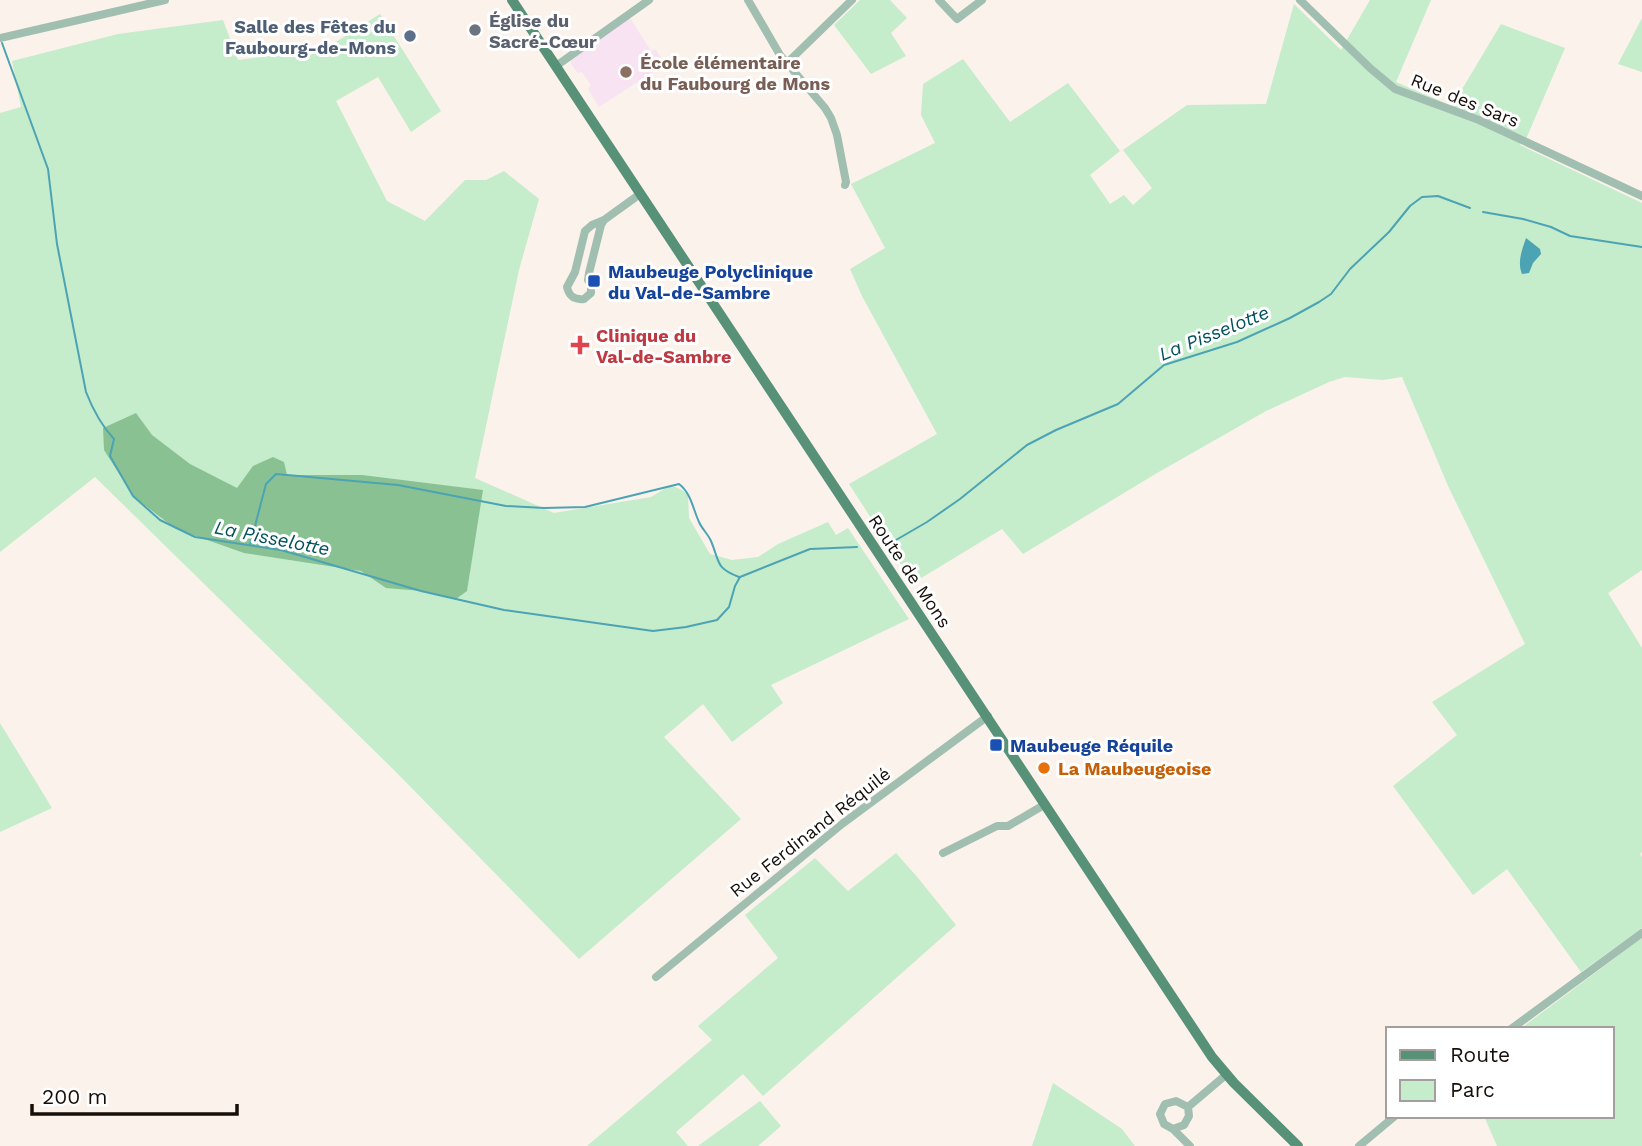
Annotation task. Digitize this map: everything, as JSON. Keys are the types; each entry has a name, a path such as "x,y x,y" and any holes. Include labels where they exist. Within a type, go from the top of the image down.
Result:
{"main road":[{"name":"Route de Mons","path":"512,0 1212,1057 1234,1083 1298,1146"}],"street":[{"path":"0,38 165,0"},
{"path":"556,66 649,0"},
{"path":"748,0 775,47 831,118 843,158 845,185"},
{"path":"787,63 852,0"},
{"path":"939,0 957,19 982,0"},
{"name":"Rue des Sars","path":"1300,0 1395,89 1479,120 1642,196"},
{"path":"572,279 580,276 588,280 591,293 579,300 570,296 568,291 585,231 640,194"},
{"path":"627,204 640,204 650,209"},
{"path":"588,280 604,220"},
{"name":"Rue Ferdinand Réquilé","path":"656,977 842,824 988,716"},
{"path":"943,853 997,826 1008,826 1044,805"},
{"path":"1514,1027 1642,933"},
{"path":"1188,1107 1227,1074"},
{"path":"1188,1107 1175,1101 1165,1104 1160,1114 1164,1124 1190,1146"},
{"path":"1173,1129 1184,1125 1189,1116 1188,1107"},
{"path":"1359,1146 1393,1118"}],"shaded area":[{"path":"630,18 651,51 655,49 665,64 599,107 588,89 591,85 582,72 578,73 571,60 576,53"}],"green space":[{"path":"860,0 890,0 907,18 891,33 906,56 871,74 834,25"},
{"path":"1370,0 1431,0 1396,82 1452,106 1501,24 1565,48 1526,139 1520,145 1642,203 1642,570 1608,593 1642,648 1642,928 1581,972 1507,869 1473,895 1393,786 1457,735 1432,702 1525,644 1449,488 1402,377 1383,380 1345,377 1329,382 1266,411 1023,554 1002,529 913,583 849,484 937,434 850,269 885,248 851,184 935,143 921,115 923,84 963,59 1010,122 1068,83 1120,151 1090,175 1110,204 1124,195 1133,205 1152,188 1123,150 1187,105 1266,104 1294,4 1341,50"},
{"path":"380,14 441,111 411,132 378,77 336,101 387,201 425,221 465,180 486,180 504,171 539,199 519,270 475,478 554,513 651,497 671,485 688,495 689,518 710,554 732,560 758,557 778,544 828,522 836,535 848,528 909,619 771,685 783,703 732,742 703,704 664,737 741,819 579,959 395,771 95,477 0,552 0,113 21,107 12,61 118,34 223,20 238,60 325,49"},
{"path":"1642,18 1642,72 1618,64"},
{"path":"136,413 152,435 190,464 237,488 253,466 273,457 284,462 287,475 362,475 483,490 467,591 456,599 422,591 386,588 361,571 244,553 176,529 134,497 104,450 103,428"},
{"path":"0,723 52,808 0,832"},
{"path":"896,853 956,925 763,1096 743,1074 676,1132 688,1146 587,1146 712,1040 698,1026 778,958 745,915 815,858 848,891"},
{"path":"1642,938 1642,1146 1497,1146 1485,1118 1614,1118 1614,1027 1523,1027"},
{"path":"1053,1083 1122,1129 1135,1146 1032,1146"},
{"path":"760,1101 781,1126 758,1146 698,1146"}],"water":[{"path":"1526,238 1540,249 1541,254 1529,273 1522,274 1520,260"}],"waterway":[{"name":"La Pisselotte","path":"2,43 48,169 57,244 86,392 98,417 114,439 110,456 133,496 160,520 195,537 281,550 421,591 504,610 653,631 717,620 729,607 740,577 810,549 857,547"},
{"name":"La Pisselotte","path":"885,541 896,540 927,522 1027,445 1118,404 1164,365 1237,342 1319,302 1331,294 1350,269 1389,232 1410,206 1422,197 1438,196 1470,208"},
{"name":"La Pisselotte","path":"1483,212 1523,219 1570,236 1642,247"},
{"path":"250,545 266,484 276,474 398,485 506,506 544,508 585,507 679,484 689,497 719,564 739,577"}],"place":[{"name":"Église du Sacré-Cœur","path":"475,30"},
{"name":"Salle des Fêtes du Faubourg-de-Mons","path":"410,36"},
{"name":"École élémentaire du Faubourg de Mons","path":"626,72"},
{"name":"Maubeuge Polyclinique du Val-de-Sambre","path":"594,281"},
{"name":"Clinique du Val-de-Sambre","path":"580,345"},
{"name":"Maubeuge Réquile","path":"996,745"},
{"name":"La Maubeugeoise","path":"1044,768"}]}
